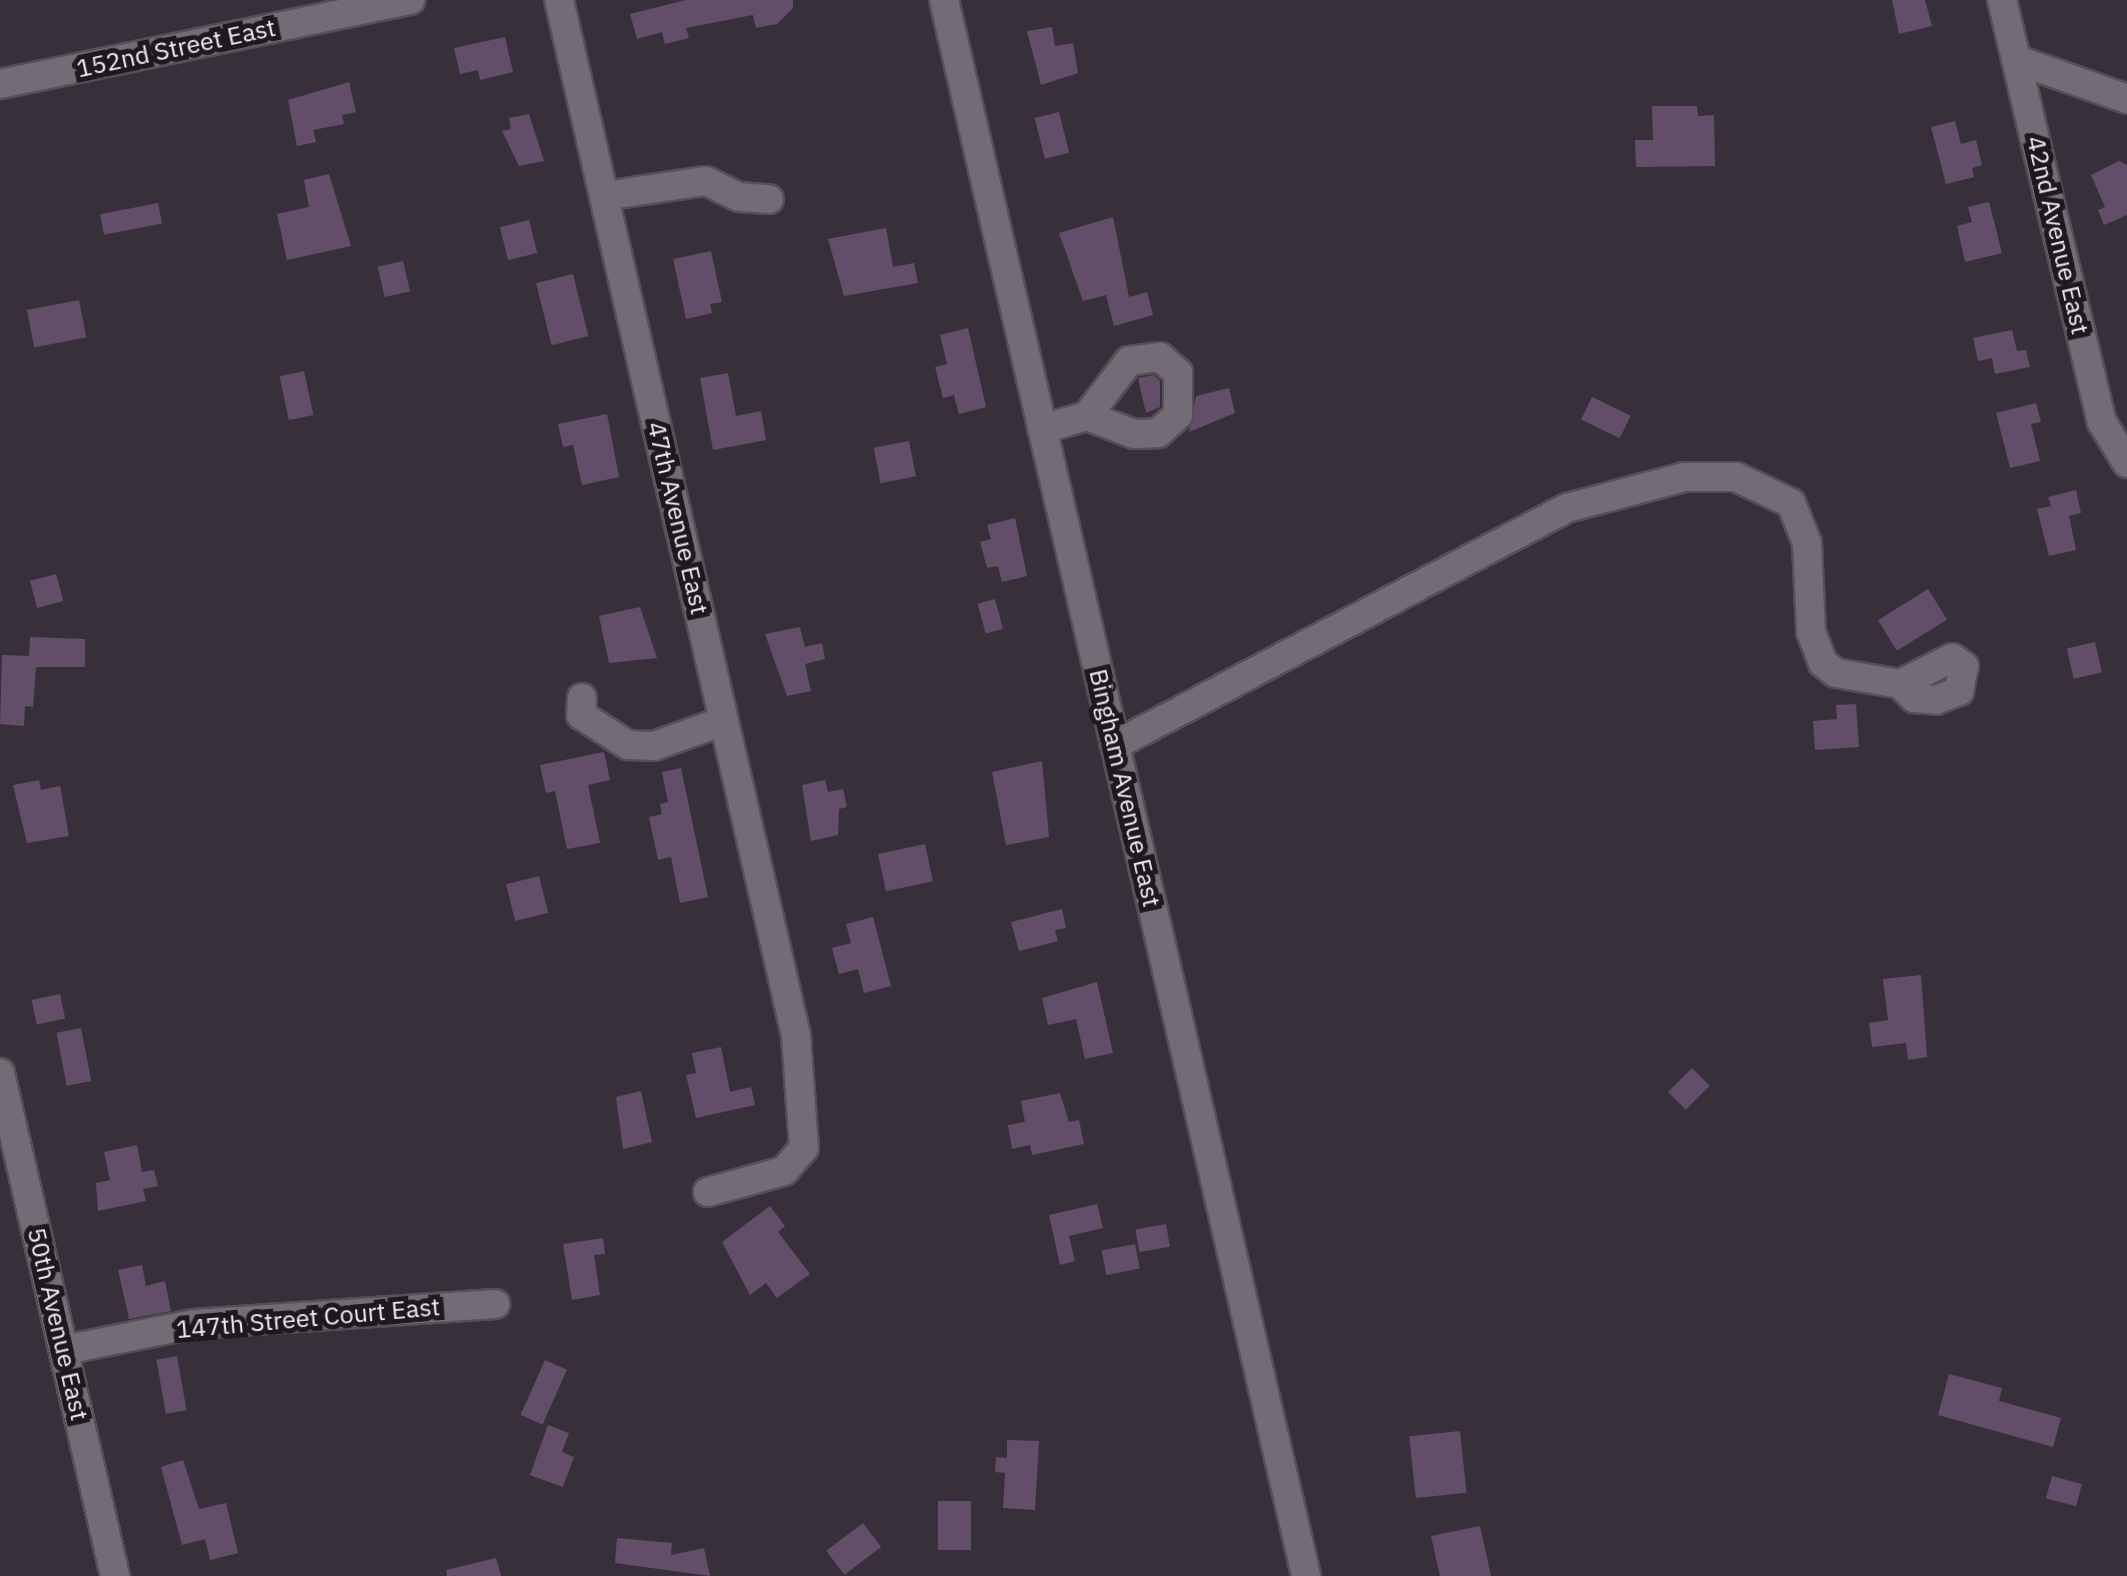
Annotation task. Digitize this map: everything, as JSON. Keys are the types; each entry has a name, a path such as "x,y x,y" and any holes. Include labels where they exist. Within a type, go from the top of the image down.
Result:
{"street":[{"name":"152nd Street East","path":"0,84 411,0"},
{"name":"47th Avenue East","path":"559,0 796,1036 804,1148 784,1171 708,1192"},
{"name":"Bingham Avenue East","path":"944,0 1306,1576"},
{"name":"42nd Avenue East","path":"2002,0 2102,422 2127,463"},
{"path":"2016,60 2127,98"},
{"path":"604,196 706,181 739,197 769,199"},
{"path":"1042,429 1087,416"},
{"path":"1115,745 1567,508 1684,477 1736,478 1790,504 1807,543 1811,632 1822,663 1836,673 1900,684"},
{"path":"582,698 581,716 628,745 654,746 724,721"},
{"name":"50th Avenue East","path":"0,1073 5,1123 64,1350 116,1576"},
{"name":"147th Street Court East","path":"64,1350 193,1324 495,1304"}],"building":[{"path":"686,0 793,0 793,8 777,24 756,28 753,15 686,28 689,38 665,44 662,32 637,39 630,14"},
{"path":"1892,0 1925,0 1932,26 1899,34"},
{"path":"1052,27 1055,46 1073,43 1078,73 1041,85 1027,31"},
{"path":"505,37 513,72 480,80 478,70 460,74 454,48"},
{"path":"349,82 356,112 342,115 344,124 313,130 316,142 297,146 288,100"},
{"path":"1652,106 1697,106 1698,116 1714,115 1715,166 1636,167 1635,140 1653,140"},
{"path":"1059,112 1069,153 1045,159 1035,118"},
{"path":"529,114 544,161 519,166 502,131 511,129 509,118"},
{"path":"1955,121 1961,144 1976,140 1982,165 1972,168 1974,177 1946,184 1931,127"},
{"path":"2119,161 2127,165 2127,215 2104,225 2098,210 2105,207 2091,175"},
{"path":"329,174 351,246 287,260 277,214 309,207 304,180"},
{"path":"1989,202 2002,253 1965,262 1957,226 1972,222 1968,207"},
{"path":"158,203 162,224 104,235 100,214"},
{"path":"1113,217 1129,297 1147,292 1153,315 1114,326 1106,295 1083,301 1059,233"},
{"path":"529,220 537,253 508,260 500,227"},
{"path":"886,228 893,267 914,263 918,283 844,296 828,239"},
{"path":"711,251 722,302 710,304 712,313 686,319 673,259"},
{"path":"403,261 410,291 385,297 378,267"},
{"path":"573,274 588,336 552,345 536,283"},
{"path":"79,300 86,337 34,347 27,310"},
{"path":"968,328 986,407 959,414 954,395 943,398 935,367 947,364 940,335"},
{"path":"2012,330 2017,351 2026,350 2030,367 1995,374 1992,358 1978,361 1973,338"},
{"path":"304,371 313,415 289,420 280,376"},
{"path":"728,373 736,416 761,411 766,440 713,450 700,378"},
{"path":"1154,375 1160,381 1160,407 1146,413 1138,378"},
{"path":"1229,388 1235,413 1189,432 1196,396"},
{"path":"1592,397 1631,416 1620,438 1581,419"},
{"path":"2036,403 2041,422 2031,424 2040,461 2010,468 1996,413"},
{"path":"607,414 619,477 582,485 573,445 563,447 558,424"},
{"path":"909,441 916,476 881,483 874,448"},
{"path":"2076,490 2081,513 2069,516 2076,550 2049,556 2037,509 2051,506 2048,497"},
{"path":"1015,518 1027,576 1002,582 998,566 987,568 980,542 991,539 987,525"},
{"path":"56,574 63,601 37,608 30,581"},
{"path":"1928,589 1947,620 1897,651 1878,620"},
{"path":"995,599 1003,629 986,634 978,604"},
{"path":"640,607 657,658 609,663 599,616"},
{"path":"800,627 805,647 822,643 825,659 805,664 811,691 787,696 765,634"},
{"path":"30,637 85,639 85,667 36,667 33,707 25,706 24,726 0,724 2,655 29,656"},
{"path":"2095,642 2102,672 2074,679 2067,649"},
{"path":"1856,704 1859,747 1815,750 1813,721 1837,719 1836,705"},
{"path":"604,752 610,780 588,785 600,843 567,849 555,791 546,793 540,765"},
{"path":"1042,761 1049,837 1006,845 992,772"},
{"path":"681,768 708,897 680,903 671,857 658,860 649,817 662,814 660,804 668,802 662,772"},
{"path":"39,780 41,790 60,786 69,836 27,843 13,785"},
{"path":"825,780 828,792 843,789 847,807 839,809 838,835 811,841 802,785"},
{"path":"925,844 933,881 886,891 878,854"},
{"path":"539,876 548,913 515,921 506,884"},
{"path":"1062,909 1066,928 1055,930 1058,941 1019,951 1011,922"},
{"path":"873,917 891,986 864,993 858,969 839,974 832,948 851,943 846,924"},
{"path":"1921,975 1927,1057 1908,1060 1906,1043 1872,1047 1869,1023 1888,1020 1883,979"},
{"path":"1097,982 1113,1053 1085,1059 1076,1019 1048,1025 1042,998"},
{"path":"60,994 65,1018 37,1024 32,1000"},
{"path":"81,1028 91,1081 67,1086 56,1033"},
{"path":"721,1047 730,1092 751,1087 755,1105 696,1118 686,1075 696,1073 692,1053"},
{"path":"1692,1068 1710,1086 1686,1110 1668,1092"},
{"path":"641,1091 652,1142 623,1149 616,1097"},
{"path":"1060,1093 1069,1122 1079,1120 1084,1144 1032,1155 1030,1145 1012,1149 1008,1125 1025,1122 1021,1101"},
{"path":"137,1145 142,1172 154,1170 158,1186 143,1189 146,1201 98,1211 96,1183 110,1180 104,1152"},
{"path":"1097,1204 1103,1228 1069,1236 1075,1261 1060,1265 1049,1215"},
{"path":"770,1206 785,1226 778,1232 810,1274 777,1298 766,1283 750,1295 722,1242"},
{"path":"1166,1224 1170,1247 1139,1252 1135,1229"},
{"path":"603,1238 605,1254 594,1255 600,1295 572,1300 563,1244"},
{"path":"1135,1244 1140,1269 1106,1275 1102,1250"},
{"path":"142,1265 146,1286 165,1281 171,1311 129,1319 118,1270"},
{"path":"177,1356 187,1410 166,1414 156,1360"},
{"path":"545,1360 567,1370 543,1425 521,1415"},
{"path":"1949,1374 2002,1388 1999,1401 2061,1418 2053,1447 1938,1415"},
{"path":"548,1425 569,1433 562,1452 574,1457 563,1487 530,1475"},
{"path":"1460,1431 1466,1493 1416,1498 1409,1436"},
{"path":"1007,1440 1039,1441 1035,1510 1003,1508 1005,1473 995,1472 996,1457 1007,1458"},
{"path":"183,1460 199,1509 226,1503 238,1553 210,1560 205,1539 182,1545 161,1467"},
{"path":"2052,1476 2082,1484 2076,1506 2046,1498"},
{"path":"938,1501 971,1501 971,1550 938,1550"},
{"path":"863,1523 881,1547 844,1575 826,1551"},
{"path":"1480,1526 1491,1576 1440,1576 1431,1536"},
{"path":"617,1538 672,1543 671,1555 704,1548 710,1576 615,1563"},
{"path":"496,1558 501,1576 447,1576 446,1570"}]}
